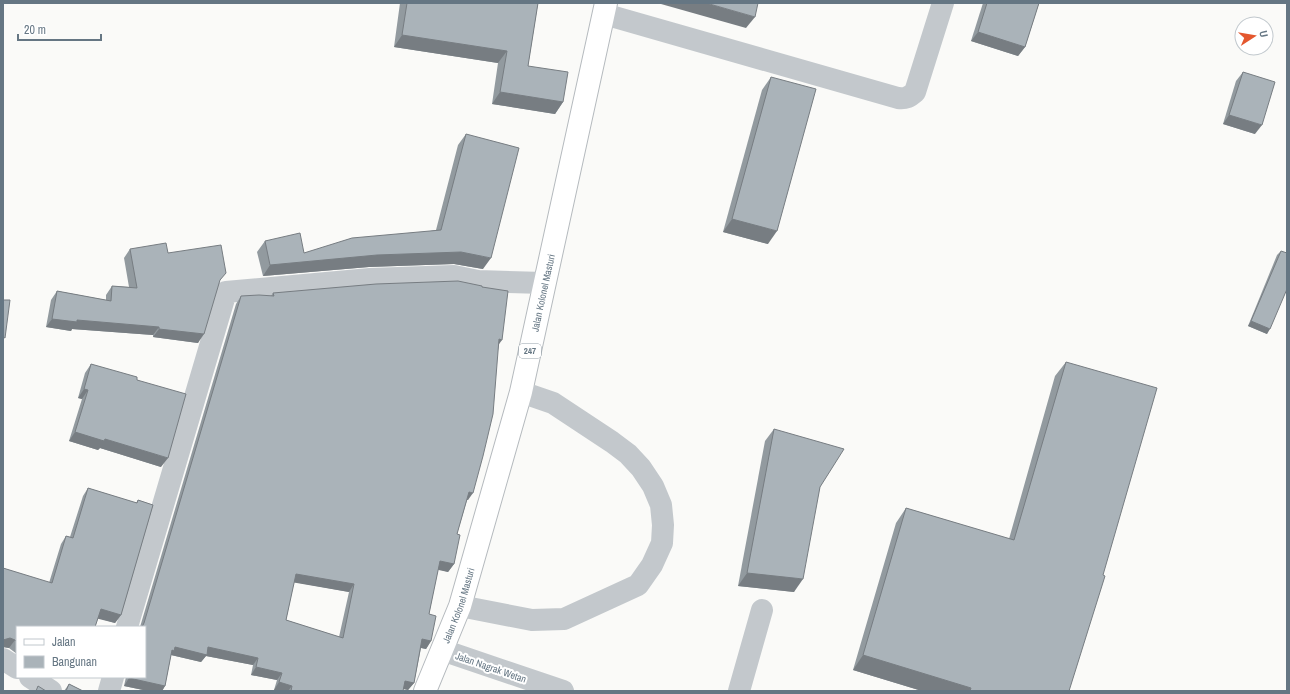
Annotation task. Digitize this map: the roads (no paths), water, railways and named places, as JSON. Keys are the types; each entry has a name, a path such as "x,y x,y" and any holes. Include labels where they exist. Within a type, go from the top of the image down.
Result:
{"main road":[{"name":"Jalan Kolonel Masturi","path":"425,691 460,606 521,392 605,8"}],"street":[{"path":"605,8 824,78 904,99 909,97 914,92 943,3"},
{"path":"127,626 226,292 370,279 454,276 478,281 544,283"},
{"path":"460,606 532,620 564,619 638,585 652,566 662,543 664,524 661,505 653,486 641,468 628,454 553,404 521,392"},
{"path":"739,691 762,610"},
{"name":"Jalan Nagrak Wetan","path":"442,650 563,691"},
{"path":"3,658 16,667"},
{"path":"32,678 51,691"},
{"path":"109,691 113,678"}]}
